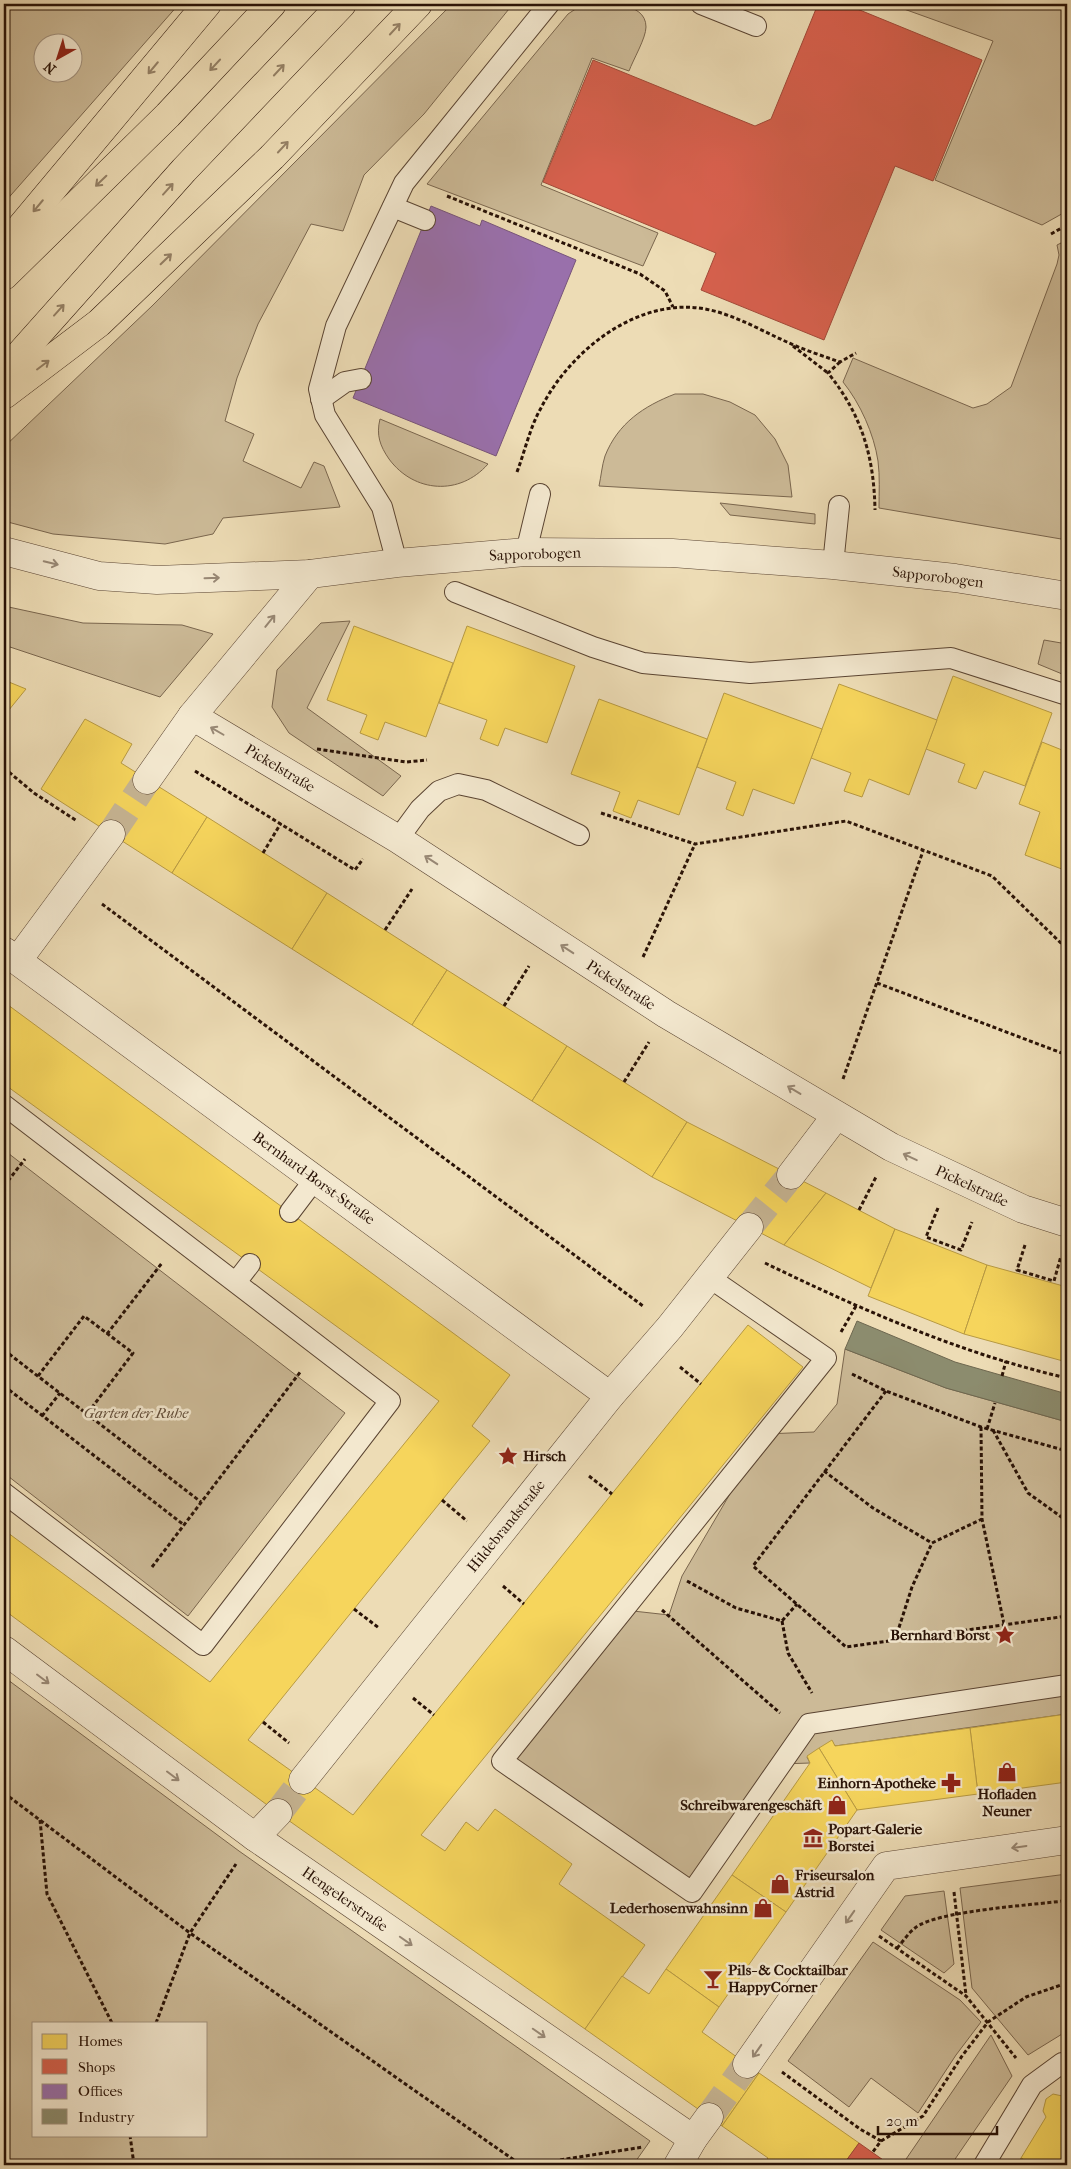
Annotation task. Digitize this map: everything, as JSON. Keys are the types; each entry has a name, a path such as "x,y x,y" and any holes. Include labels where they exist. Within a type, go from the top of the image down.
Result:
{"highway":[{"path":"4,247 207,4"},
{"path":"4,276 168,115 272,4"},
{"path":"4,372 184,170 342,4"},
{"path":"4,394 99,323 272,158 418,4"}],"street":[{"name":"Sapporobogen","path":"4,552 99,576 158,580 310,574 397,563 526,552 672,553 833,565 955,578 1067,596"},
{"path":"147,780 192,716 310,574"},
{"name":"Pickelstraße","path":"192,716 398,839 666,1014 891,1148 1022,1209 1067,1222"},
{"path":"11,955 76,884 109,837"},
{"name":"Bernhard-Borst-Straße","path":"11,955 610,1396"},
{"path":"791,1175 831,1113"},
{"name":"Hildebrandstraße","path":"304,1780 610,1396 670,1327 742,1238"},
{"name":"Hengelerstraße","path":"4,1650 255,1837 693,2139"},
{"path":"255,1837 278,1813"},
{"path":"751,2058 886,1866 1067,1840"},
{"path":"678,2165 693,2139 709,2117"}],"lane":[{"path":"397,563 382,506 325,415 318,389 336,326 408,177 549,4"},
{"path":"701,4 756,26"},
{"path":"393,207 425,220"},
{"path":"321,399 345,382 360,379"},
{"path":"526,552 540,494"},
{"path":"833,565 839,506"},
{"path":"455,592 593,647 644,663 750,673 951,658 1067,695"},
{"path":"398,839 420,809 439,791 458,784 486,790 578,835"},
{"path":"4,1105 390,1401 203,1645 4,1493"},
{"path":"290,1212 315,1179"},
{"path":"236,1282 250,1264"},
{"path":"710,1278 826,1358 502,1761 692,1892 809,1724 1067,1686"},
{"path":"984,2165 1032,2085 1062,2063 1067,2063"}],"path":[{"path":"408,177 426,188 640,274 665,290 673,307"},
{"path":"1051,234 1067,225"},
{"path":"514,479 540,408 561,379 590,346 618,326 639,316 673,307 710,310 840,362"},
{"path":"787,342 828,373 846,398 866,442 874,473 875,510"},
{"path":"828,373 840,362 856,352"},
{"path":"312,748 406,762 430,760"},
{"path":"4,768 34,792 109,837"},
{"path":"598,812 695,844 846,821 992,876 1067,948"},
{"path":"263,853 281,823"},
{"path":"628,988 695,844"},
{"path":"831,1113 924,850"},
{"path":"386,930 430,860"},
{"path":"76,884 670,1327"},
{"path":"504,1006 547,937"},
{"path":"877,983 1067,1055"},
{"path":"624,1082 666,1014"},
{"path":"926,1237 961,1250"},
{"path":"742,1238 846,1303 970,1351 1067,1378"},
{"path":"107,1334 180,1240"},
{"path":"1017,1270 1054,1281"},
{"path":"38,1376 84,1316 133,1354 87,1414"},
{"path":"133,1592 320,1347"},
{"path":"4,1350 201,1502"},
{"path":"1002,1376 1006,1361"},
{"path":"857,1377 886,1391 981,1427 1067,1451"},
{"path":"4,1386 184,1525"},
{"path":"886,1391 753,1566 846,1647 1067,1616"},
{"path":"42,1416 60,1393"},
{"path":"987,1429 995,1403"},
{"path":"981,1427 982,1519 1004,1624"},
{"path":"993,1430 1028,1493 1067,1521"},
{"path":"824,1471 873,1508 932,1543"},
{"path":"895,1640 912,1587 932,1543 982,1519"},
{"path":"663,1562 694,1586 736,1608 782,1621"},
{"path":"640,1590 803,1733"},
{"path":"782,1621 796,1604"},
{"path":"782,1621 788,1653 809,1690 837,1720"},
{"path":"4,1793 190,1933 521,2165"},
{"path":"40,1820 46,1894 111,2022"},
{"path":"156,2022 190,1933 255,1837"},
{"path":"950,1857 966,1996"},
{"path":"897,1948 915,1928 928,1920 956,1914 1063,1901 1067,1923"},
{"path":"850,1916 966,1996 1018,2060"},
{"path":"872,2152 881,2141 923,2116 962,2056 988,2022 1026,1997 1067,1983"},
{"path":"751,2058 881,2141"},
{"path":"130,2136 134,2165"},
{"path":"528,2165 693,2139"}],"green space":[{"path":"4,4 179,4 4,203"},
{"path":"452,4 513,4 424,114 364,175 343,231 311,224 258,324 237,378 225,421 254,434 243,461 301,488 314,462 324,466 340,507 223,518 213,534 165,544 53,534 4,521 4,447 152,306"},
{"path":"583,4 611,4 631,8 639,12 644,18 645,32 629,71 592,58 541,185 658,233 643,266 427,184 568,14"},
{"path":"890,4 1067,4 1067,211 1042,225 935,180 993,41"},
{"path":"1067,240 1067,540 879,508 879,467 873,440 860,409 843,382 853,358 973,408 987,404 1011,387 1057,264 1059,255 1057,245"},
{"path":"675,394 703,394 730,402 755,415 775,439 788,465 792,497 599,486 605,456 617,434 633,417 643,410"},
{"path":"380,419 488,464 464,482 451,485 437,486 411,479 399,470 383,450 379,435"},
{"path":"720,503 815,514 815,524 730,515"},
{"path":"4,606 83,623 182,625 213,634 160,697 4,645"},
{"path":"350,621 307,708 401,776 383,796 289,733 272,707 277,670 321,623"},
{"path":"1044,640 1067,644 1067,676 1038,664"},
{"name":"Garten der Ruhe","path":"4,1150 345,1413 188,1616 4,1473"},
{"path":"845,1349 946,1388 1067,1422 1067,1714 835,1746 832,1741 807,1757 810,1763 781,1764 692,1892 502,1761 633,1611 669,1615 682,1576 765,1434 814,1432 837,1404"},
{"path":"4,1677 239,1851 650,2141 633,2165 4,2165"},
{"path":"1067,1874 1067,2031 1028,2055 972,1988 960,1888"},
{"path":"944,1891 954,1964 944,1973 881,1930 905,1896"},
{"path":"873,1942 960,2000 981,2022 956,2055 918,2113 871,2078 849,2107 788,2061"},
{"path":"991,2035 1012,2076 951,2165 902,2165"}],"building: Homes":[{"path":"354,626 453,663 426,737 385,722 378,740 360,733 367,715 327,700"},
{"path":"467,626 575,666 547,743 505,728 498,746 480,739 487,720 439,703"},
{"path":"953,676 1052,713 1025,786 984,771 976,789 958,782 965,764 926,749"},
{"path":"4,680 26,689 4,716"},
{"path":"839,684 937,720 909,795 869,779 862,797 844,791 851,773 811,758"},
{"path":"724,693 822,729 794,804 753,789 743,816 726,809 736,782 697,767"},
{"path":"599,699 707,739 679,815 638,800 631,818 613,811 620,792 571,774"},
{"path":"85,719 132,744 121,763 207,817 172,873 41,789"},
{"path":"1042,742 1067,752 1067,871 1025,855 1040,812 1019,804"},
{"path":"207,817 327,893 292,949 172,873"},
{"path":"327,893 447,970 412,1025 292,949"},
{"path":"447,970 567,1046 532,1101 412,1025"},
{"path":"4,1002 510,1375 472,1426 490,1441 248,1740 353,1815 748,1325 803,1367 421,1835 445,1851 466,1822 478,1831 495,1809 572,1864 559,1884 645,1945 585,2029 278,1813 4,1610 4,1530 210,1682 439,1401 4,1084"},
{"path":"567,1046 687,1122 652,1177 532,1101"},
{"path":"687,1122 826,1193 784,1245 652,1177"},
{"path":"826,1193 895,1229 871,1288 784,1245"},
{"path":"895,1229 987,1265 964,1334 868,1296"},
{"path":"987,1265 1067,1287 1067,1346 1063,1361 964,1334"},
{"path":"1067,1714 1067,1782 978,1794 970,1728"},
{"path":"970,1728 978,1794 857,1810 819,1748 832,1740 835,1746"},
{"path":"819,1748 857,1810 786,1912 732,1875 810,1763 807,1756"},
{"path":"732,1875 786,1912 719,2007 666,1969"},
{"path":"666,1969 719,2007 702,2032 759,2073 722,2126 585,2029 622,1976 649,1994"},
{"path":"759,2073 859,2143 843,2165 763,2165 768,2158 722,2126"},
{"path":"1053,2094 1067,2097 1067,2165 1033,2165 1021,2158 1046,2117 1043,2111 1046,2099"},
{"path":"1021,2158 1033,2165 1017,2165"}],"building: Shops":[{"path":"818,4 845,4 982,60 933,181 895,166 824,340 701,290 716,253 543,182 593,60 755,126 771,119"},
{"path":"859,2143 886,2162 883,2165 843,2165"}],"building: Offices":[{"path":"431,206 480,226 482,220 576,260 496,456 353,398"}],"building: Industry":[{"path":"857,1321 955,1362 1067,1394 1067,1422 946,1388 845,1349"}],"tunnel":[{"path":"111,834 147,780"},
{"path":"749,1227 791,1175"},
{"path":"278,1813 303,1780"},
{"path":"709,2117 747,2064"}],"place":[{"name":"Hirsch","path":"508,1456"},
{"name":"Bernhard Borst","path":"1005,1635"},
{"name":"Hofladen Neuner","path":"1007,1772"},
{"name":"Einhorn-Apotheke","path":"951,1783"},
{"name":"Schreibwarengeschäft","path":"837,1805"},
{"name":"Popart-Galerie Borstei","path":"813,1838"},
{"name":"Friseursalon Astrid","path":"780,1884"},
{"name":"Lederhosenwahnsinn","path":"763,1908"},
{"name":"Pils- & Cocktailbar HappyCorner","path":"713,1979"}]}
